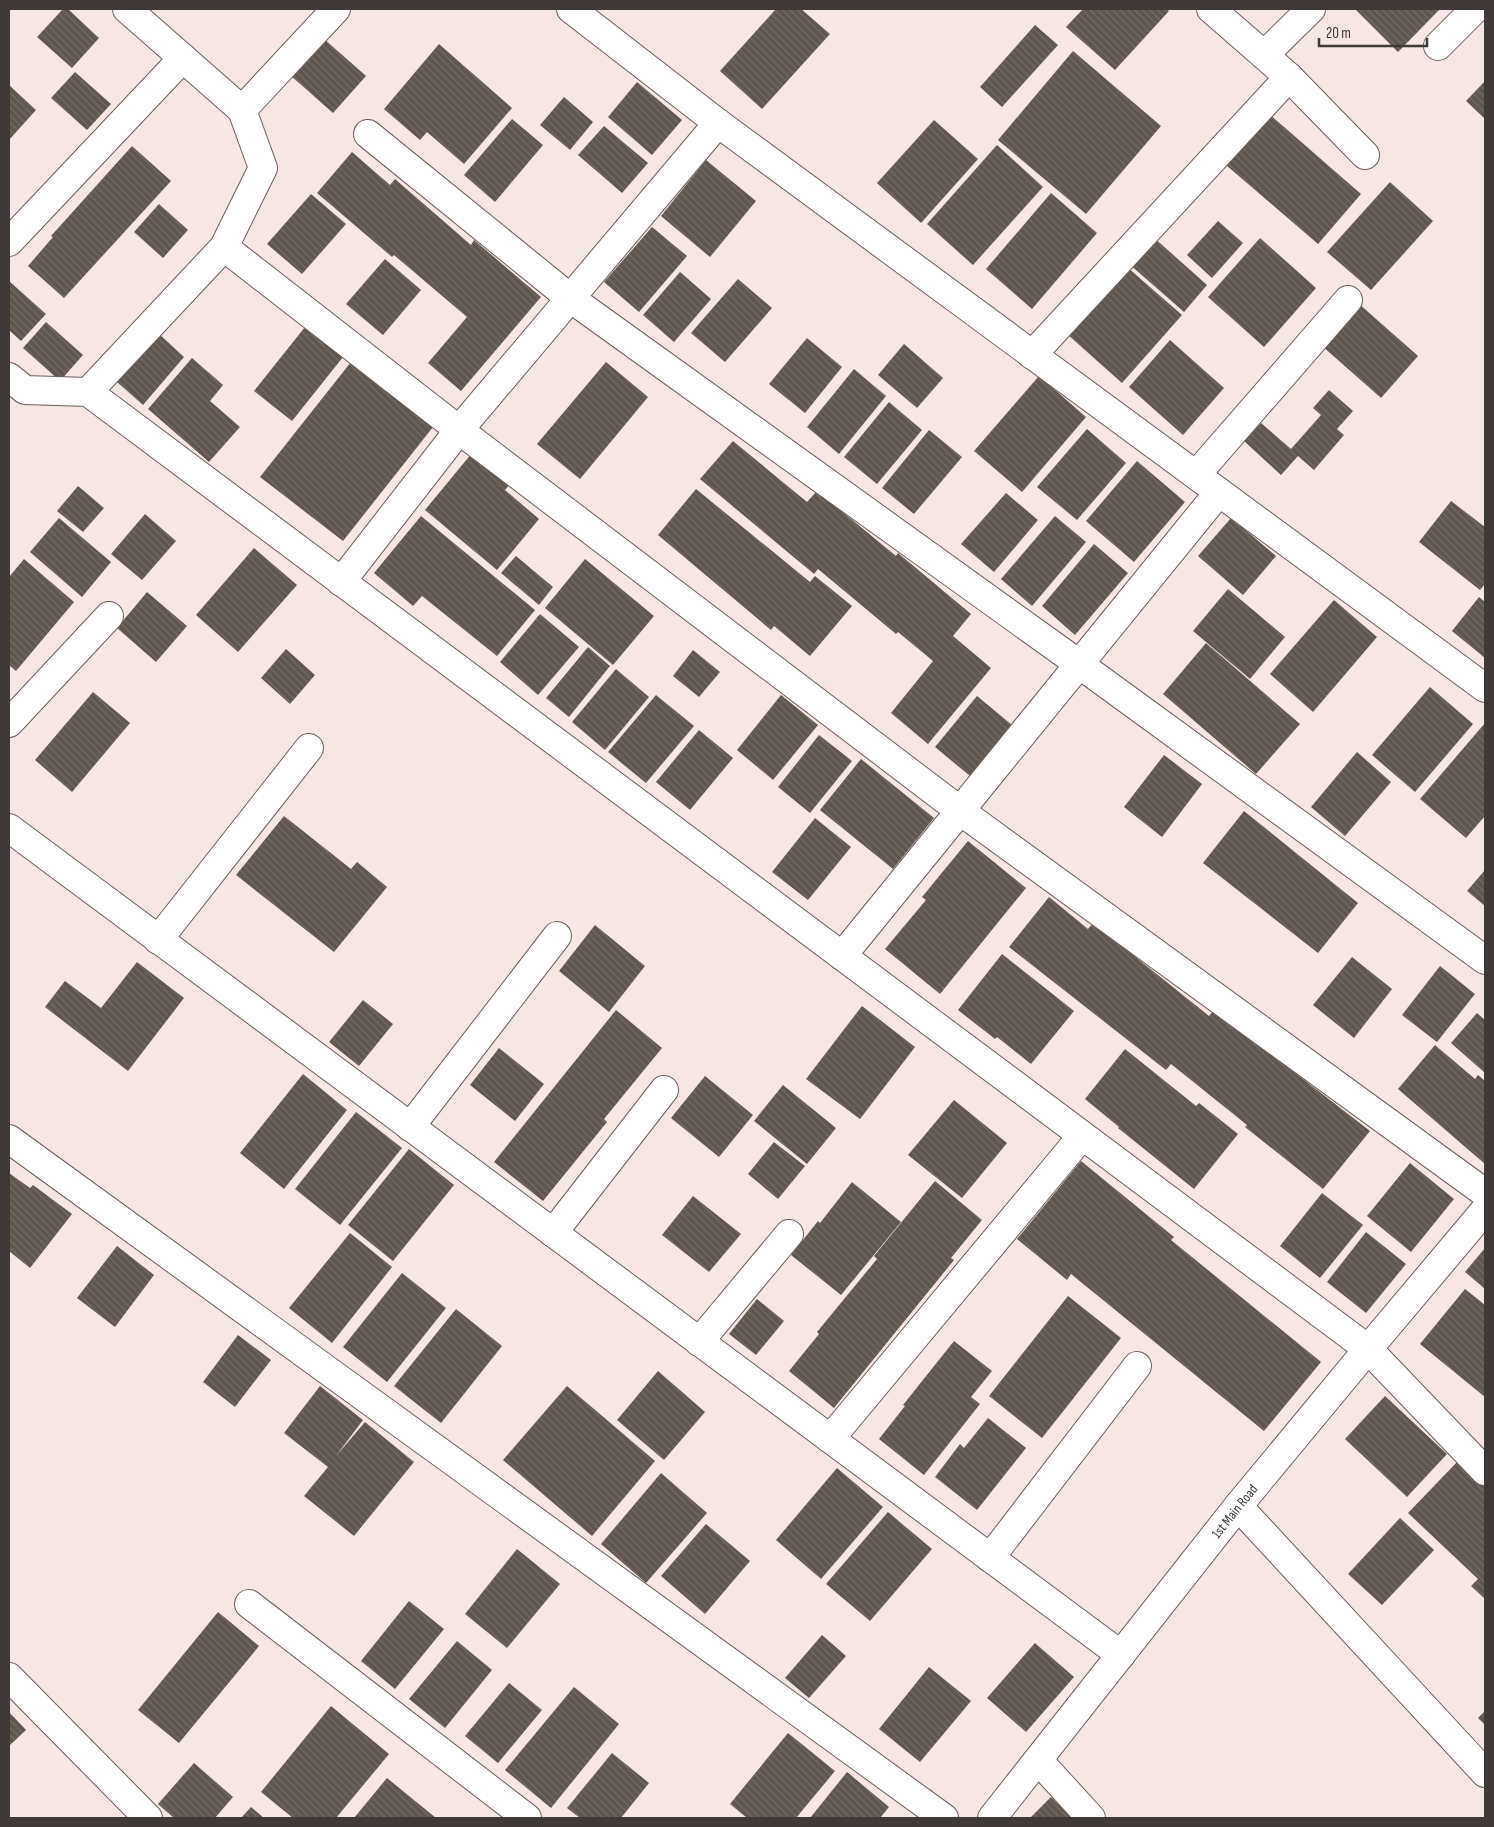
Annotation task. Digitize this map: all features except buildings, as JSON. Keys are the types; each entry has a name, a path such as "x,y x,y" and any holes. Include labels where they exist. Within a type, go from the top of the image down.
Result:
{"street":[{"path":"88,392 224,247 263,168 242,110 127,9"},
{"path":"242,110 336,9"},
{"path":"571,9 718,123 1485,688"},
{"path":"1211,9 1289,77 1365,155"},
{"path":"1264,55 1310,9"},
{"path":"1438,46 1475,9"},
{"path":"9,242 183,58"},
{"path":"1032,355 1289,77"},
{"path":"341,582 459,430 718,123"},
{"path":"368,134 570,298 1079,664 1485,960"},
{"path":"224,247 459,430 960,810 1485,1193"},
{"path":"1196,475 1348,300"},
{"path":"9,376 25,390 88,392 1368,1349 1485,1471"},
{"path":"842,956 1220,492"},
{"path":"9,723 109,616"},
{"path":"158,940 310,748"},
{"path":"9,828 1121,1655"},
{"path":"410,1127 557,936"},
{"path":"553,1233 664,1090"},
{"path":"830,1440 1082,1136"},
{"path":"9,1139 944,1818"},
{"name":"1st Main Road","path":"992,1818 1238,1506 1485,1210"},
{"path":"699,1342 789,1234"},
{"path":"990,1558 1137,1366"},
{"path":"1238,1506 1485,1773"},
{"path":"249,1604 527,1818"},
{"path":"9,1677 148,1818"},
{"path":"1038,1760 1090,1818"}]}
